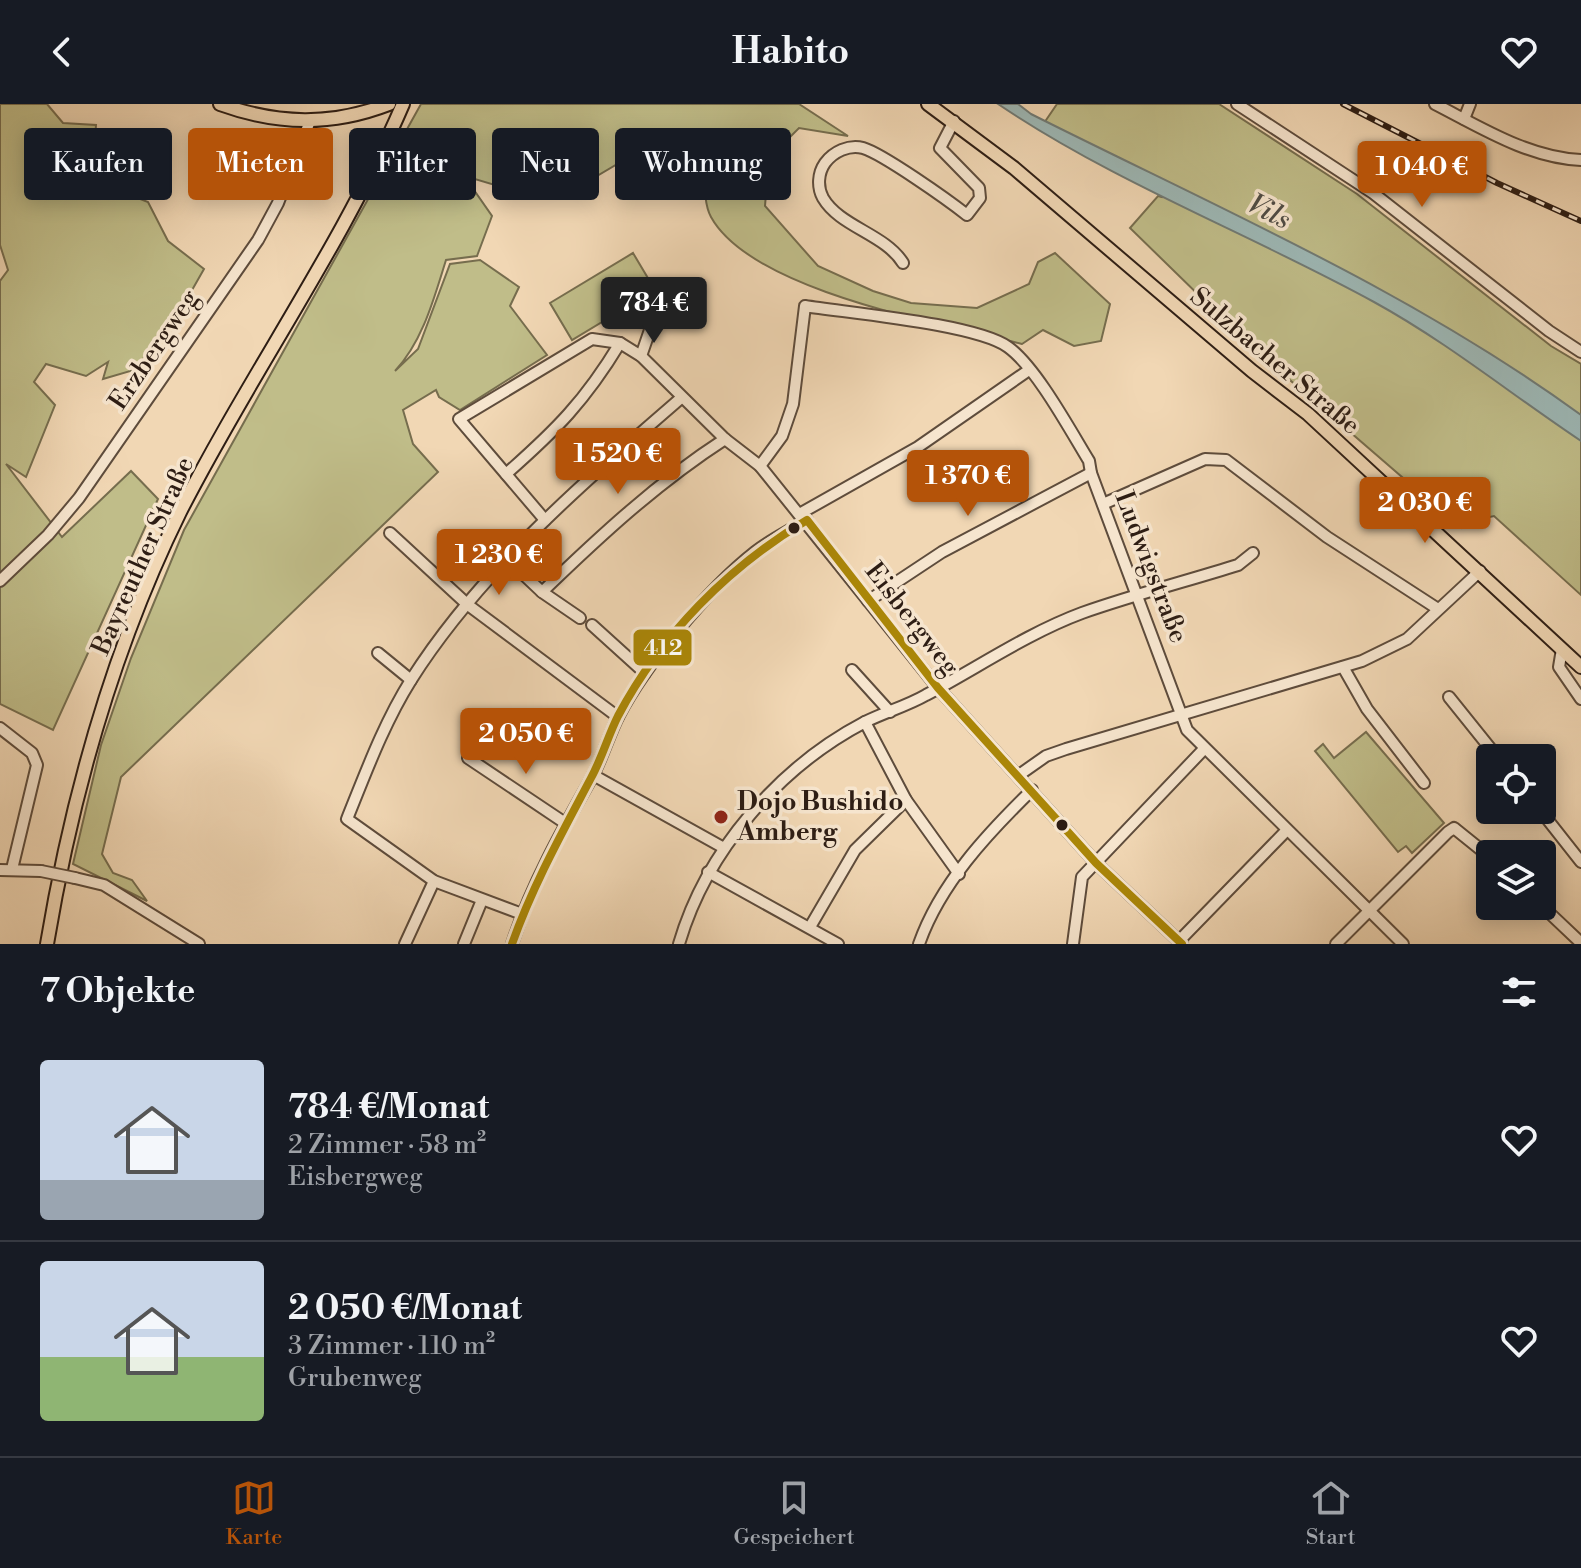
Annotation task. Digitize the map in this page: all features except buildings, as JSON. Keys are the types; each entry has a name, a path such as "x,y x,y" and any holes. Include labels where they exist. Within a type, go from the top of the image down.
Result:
{"main road":[{"path":"220,104 258,114 310,121 352,118 389,104"},
{"name":"Bayreuther Straße","path":"47,944 84,763 132,628 174,528 372,171 403,104"},
{"name":"Sulzbacher Straße","path":"928,104 954,121 1308,414 1581,667"}],"street":[{"path":"1237,104 1373,193 1549,331 1581,352"},
{"path":"1435,104 1498,136 1550,155 1581,160"},
{"path":"1464,119 1470,104"},
{"name":"Erzbergweg","path":"0,581 48,535 79,498 258,240 278,203 310,121"},
{"path":"903,263 895,250 829,205 820,189 819,177 823,166 839,151 866,149 967,215 980,198 979,188 940,148 954,121"},
{"path":"641,356 662,295"},
{"name":"Ludwigstraße","path":"760,466 782,436 793,404 805,306 960,330 1006,345 1029,370 1089,461 1187,730 1403,944"},
{"path":"506,474 566,420 599,378 620,343 592,339 459,419 545,520"},
{"name":"Eisbergweg","path":"620,343 641,356 725,439 760,466 804,517 938,688 1096,863 1180,943"},
{"path":"512,944 522,914 565,823 593,775 618,717 645,673 716,589 755,552 804,517 918,447 1029,370"},
{"path":"522,914 434,881 347,819 376,748 411,680 468,605 545,520 681,398"},
{"path":"542,592 620,517 675,472 725,439"},
{"path":"1103,504 1205,459 1226,460 1327,537 1438,609"},
{"path":"868,601 942,552 1091,473"},
{"path":"390,533 468,605 618,717"},
{"path":"679,944 708,872 724,848 775,788 824,747 865,722 1080,614 1238,565 1253,553"},
{"path":"508,560 542,592 580,618"},
{"path":"1019,775 1046,756 1343,667 1407,639 1480,571"},
{"path":"592,625 645,673"},
{"path":"1562,649 1559,667 1581,699"},
{"path":"378,653 411,680"},
{"path":"1343,667 1367,709 1424,783"},
{"path":"852,670 890,712"},
{"path":"1449,697 1487,744"},
{"path":"865,722 906,800 959,874"},
{"path":"0,728 32,753 37,765 6,869 41,871 92,881 149,909 199,944"},
{"path":"1073,944 1082,877 1204,749"},
{"path":"468,758 565,823"},
{"path":"593,775 724,848"},
{"path":"919,944 930,913 989,833 1032,790"},
{"path":"810,927 855,850 906,800"},
{"path":"1551,824 1581,862"},
{"path":"1336,944 1368,909 1454,828 1476,846"},
{"path":"1180,943 1286,831"},
{"path":"708,872 838,944"},
{"path":"405,944 434,881"},
{"path":"464,944 482,900"},
{"path":"1556,919 1581,943"}],"shaded area":[{"path":"0,104 47,104 63,123 96,125 96,128 24,128 24,200 143,200 148,202 168,241 204,269 175,320 134,370 103,379 108,362 86,376 46,364 34,382 55,405 26,477 6,464 62,537 131,471 158,499 53,730 0,704 0,281 8,270 0,245"},
{"path":"421,104 799,104 848,136 799,128 791,136 791,128 615,128 615,165 599,175 599,128 492,128 492,184 476,179 476,128 408,128"},
{"path":"1057,104 1219,104 1357,194 1551,346 1581,364 1581,595 1494,516 1467,522 1461,528 1254,349 1130,228 1170,187 1042,126"},
{"path":"476,193 492,216 477,256 446,260 420,333 395,371 418,349 450,264 480,260 519,287 510,306 547,355 460,410 439,397 436,390 403,410 413,444 438,472 121,777 102,854 113,873 132,880 147,901 73,864 101,745 131,658 184,530 368,200 476,200"},
{"path":"706,200 766,200 765,206 818,266 873,291 911,303 977,308 1029,284 1038,262 1055,253 1110,304 1101,341 1074,346 1043,330 1022,344 852,301 766,265 733,243 708,210"},
{"path":"633,253 655,290 572,340 550,303"},
{"path":"1366,732 1444,823 1412,853 1406,846 1398,852 1315,751 1323,744 1334,758"}],"water":[{"path":"998,104 1018,104 1031,114 1312,253 1450,329 1581,415 1581,441 1453,351 1374,302 1089,159"}],"railway":[{"path":"1343,104 1497,183 1581,221"}],"transit line":[{"name":"412","path":"512,944 539,880 635,686 699,605 750,559 807,520 938,688 1096,863 1182,944"}],"place":[{"name":"Dojo Bushido Amberg","path":"721,817"}],"water label":[{"name":"Vils","path":"1269,212"}]}
